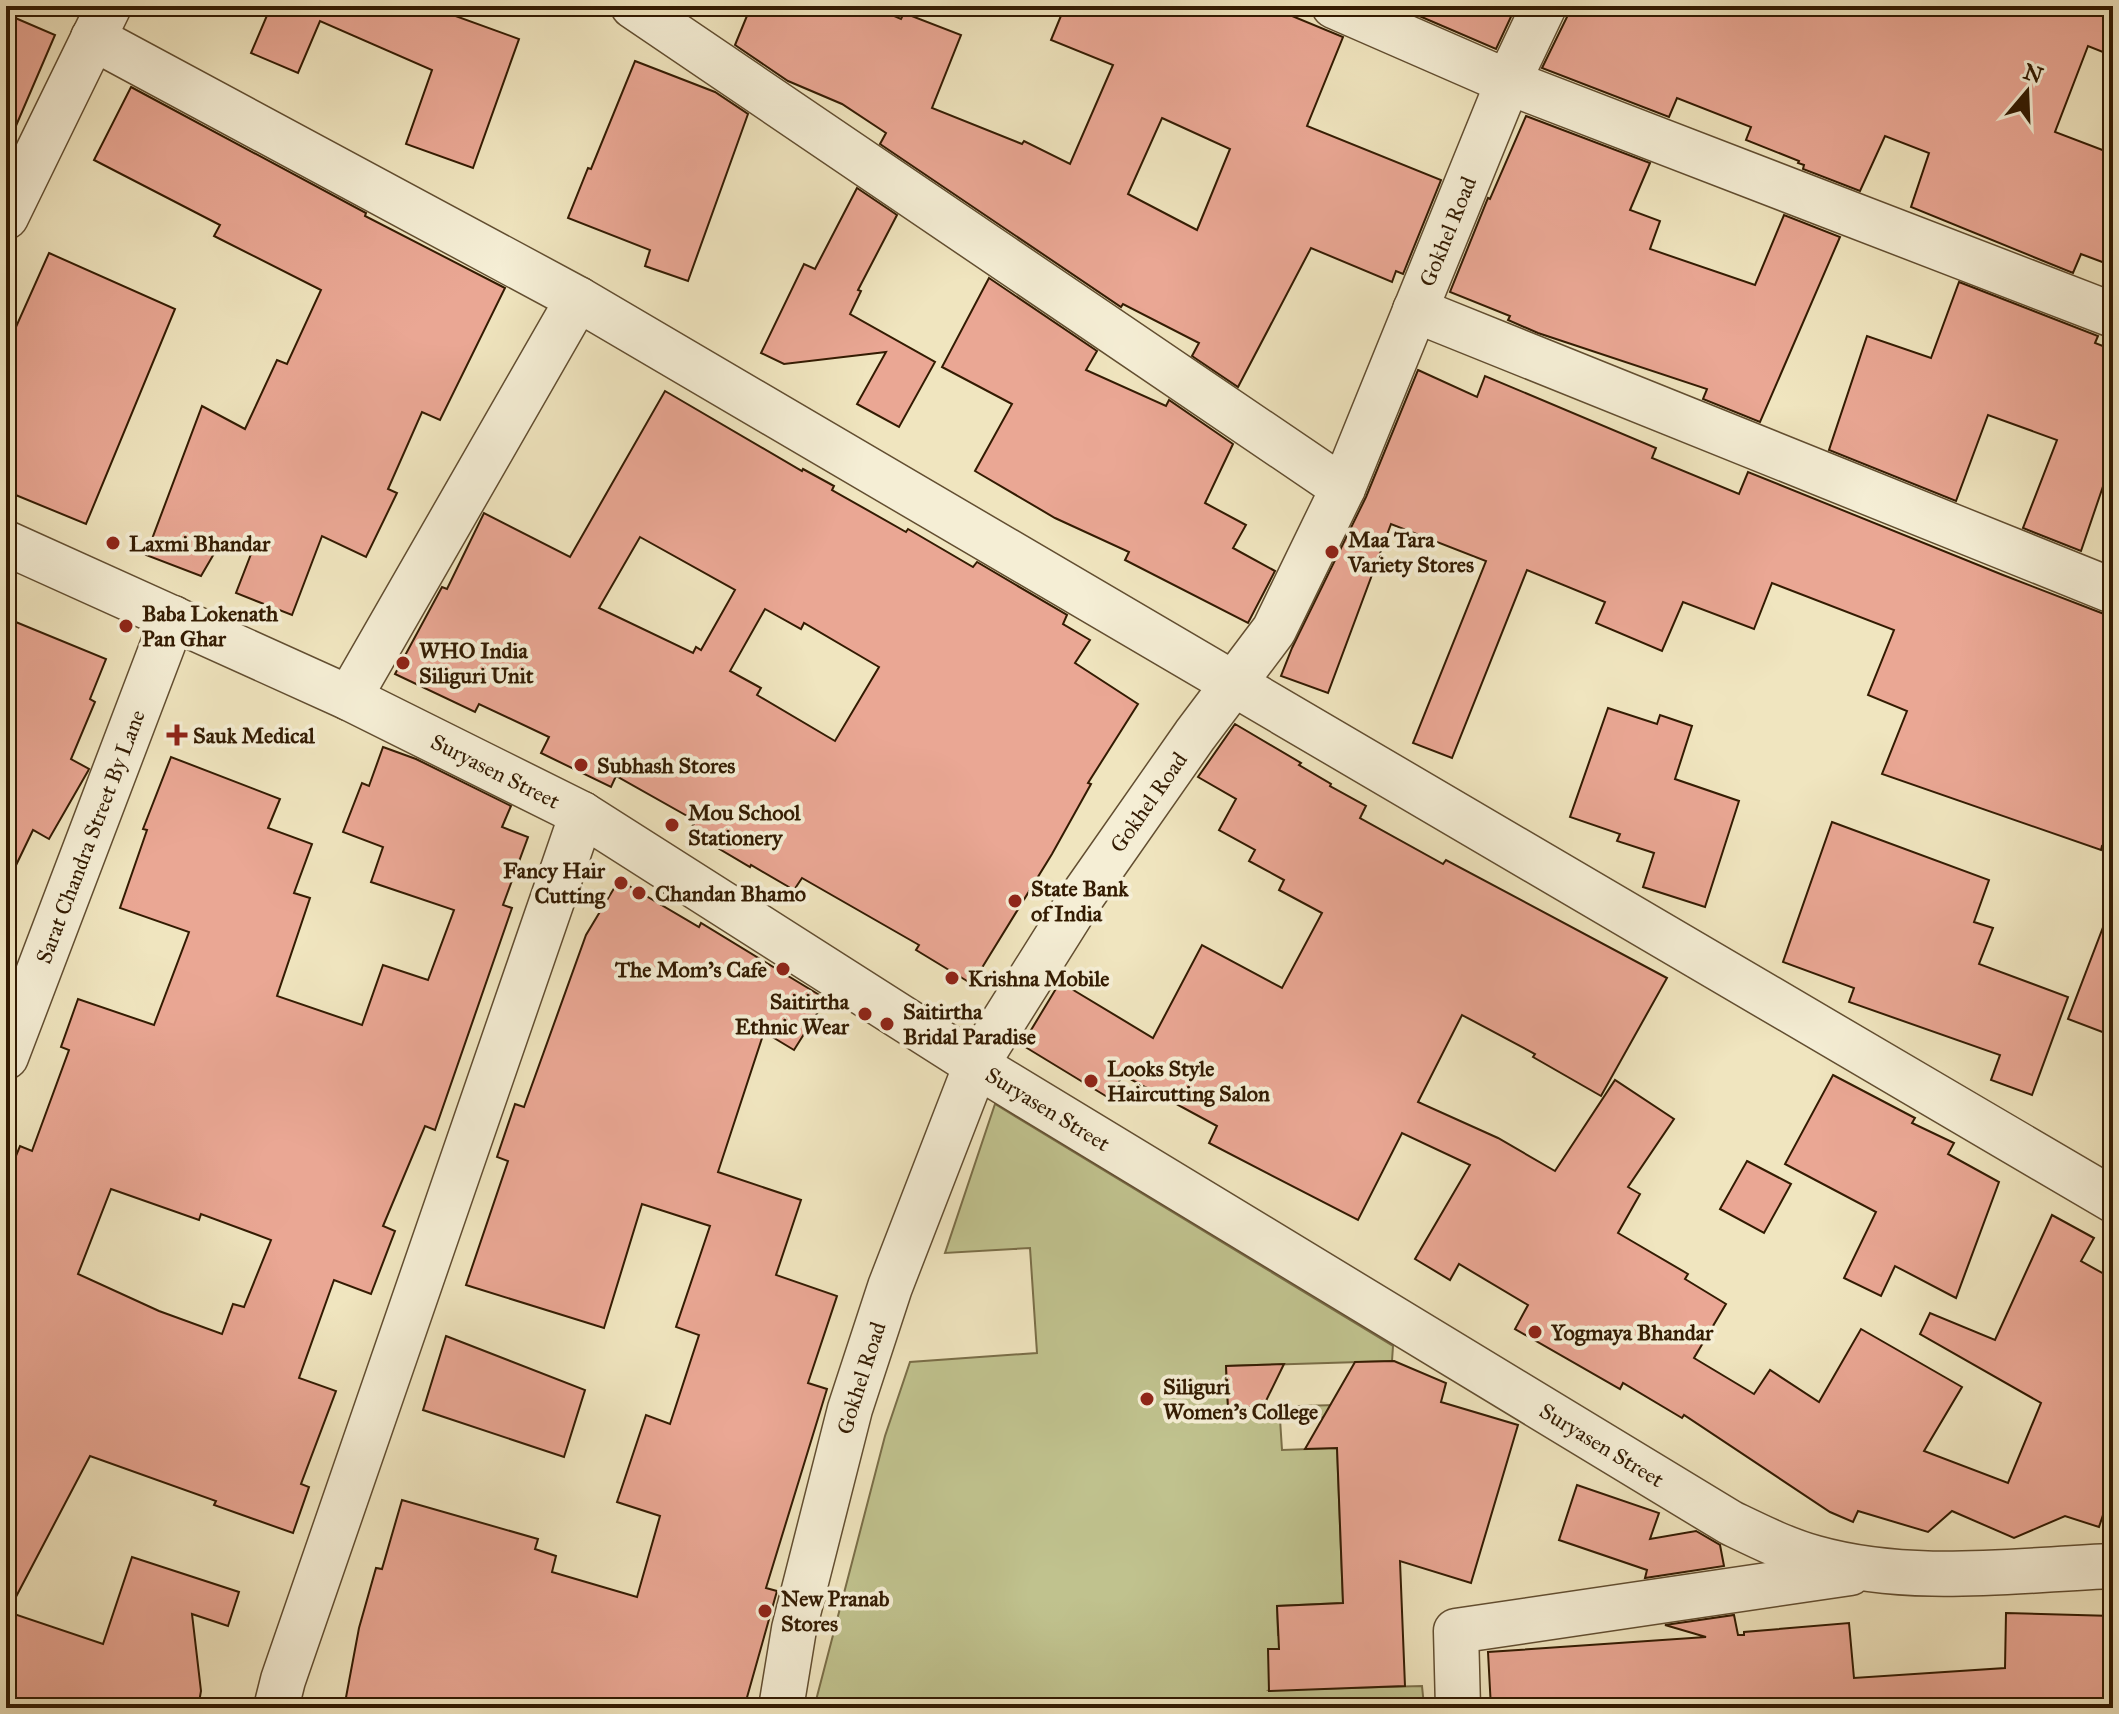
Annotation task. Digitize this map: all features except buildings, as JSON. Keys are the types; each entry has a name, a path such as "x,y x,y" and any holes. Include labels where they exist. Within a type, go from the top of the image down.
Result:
{"street":[{"path":"633,6 1343,488"},
{"path":"1334,6 1508,82 2113,315"},
{"name":"Gokhel Road","path":"781,1708 794,1629 850,1409 890,1287 976,1065 1081,898 1195,735 1274,630 1343,488 1508,82 1544,6"},
{"path":"6,217 101,22 1237,683 2113,1200"},
{"path":"349,698 578,299"},
{"path":"1415,310 2113,591"},
{"name":"Suryasen Street","path":"6,543 349,698 582,814 976,1065 1731,1523 1815,1558 1873,1570 1938,1573 2113,1566"},
{"name":"Sarat Chandra Street By Lane","path":"6,1057 173,618"},
{"path":"276,1708 288,1665 582,814"},
{"path":"1458,1708 1456,1631 1873,1570"}],"green space":[{"name":"Siliguri Women's College","path":"995,1104 1393,1346 1392,1361 1226,1366 1228,1408 1336,1405 1336,1417 1280,1419 1282,1450 1337,1448 1343,1603 1277,1606 1278,1635 1344,1633 1269,1690 1422,1686 1424,1706 814,1708 885,1436 910,1362 1037,1353 1030,1248 945,1253"}],"place":[{"name":"Laxmi Bhandar","path":"113,543"},
{"name":"Maa Tara Variety Stores","path":"1332,552"},
{"name":"Baba Lokenath Pan Ghar","path":"126,626"},
{"name":"WHO India Siliguri Unit","path":"403,663"},
{"name":"Sauk Medical","path":"177,735"},
{"name":"Subhash Stores","path":"581,765"},
{"name":"Mou School Stationery","path":"672,825"},
{"name":"Fancy Hair Cutting","path":"621,883"},
{"name":"Chandan Bhamo","path":"639,893"},
{"name":"State Bank of India","path":"1015,901"},
{"name":"The Mom's Cafe","path":"783,969"},
{"name":"Krishna Mobile","path":"952,978"},
{"name":"Saitirtha Ethnic Wear","path":"865,1014"},
{"name":"Saitirtha Bridal Paradise","path":"887,1024"},
{"name":"Looks Style Haircutting Salon","path":"1091,1081"},
{"name":"Yogmaya Bhandar","path":"1535,1332"},
{"name":"Siliguri Women's College","path":"1147,1399"},
{"name":"New Pranab Stores","path":"765,1611"}]}
